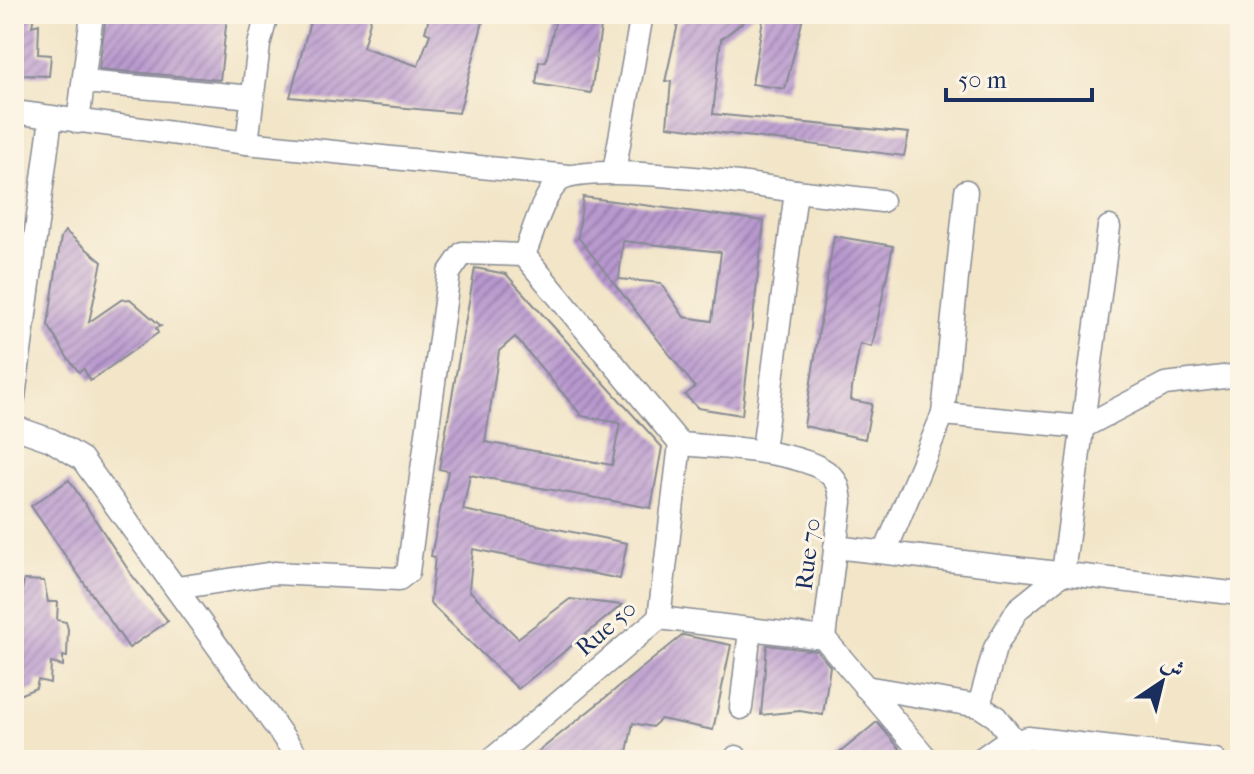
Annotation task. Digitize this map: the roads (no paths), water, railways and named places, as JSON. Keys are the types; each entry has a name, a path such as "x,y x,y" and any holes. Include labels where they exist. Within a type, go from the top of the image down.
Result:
{"street":[{"path":"14,397 67,120 82,14"},
{"path":"67,120 84,82 92,14"},
{"path":"614,172 642,14"},
{"path":"247,143 264,15"},
{"path":"84,82 253,97"},
{"path":"14,112 247,143 568,176 614,172 882,201"},
{"path":"524,255 551,192 568,176"},
{"path":"763,451 796,191"},
{"path":"885,552 943,414 966,191"},
{"path":"979,706 995,648 1018,609 1063,573 1109,227"},
{"path":"177,588 274,573 399,579 408,572 449,273 463,253 524,255 680,444"},
{"path":"943,414 1083,427 1165,384 1240,375"},
{"path":"14,427 51,440 82,459 300,760"},
{"name":"Rue 70","path":"680,444 763,451 818,466 836,481 841,502 824,638"},
{"name":"Rue 50","path":"491,760 659,618 680,444"},
{"path":"835,547 1240,594"},
{"path":"659,618 824,638 928,760"},
{"path":"741,708 750,630"},
{"path":"865,687 979,706 996,717 1014,740"},
{"path":"980,760 1014,740 1028,738 1215,760"}]}
